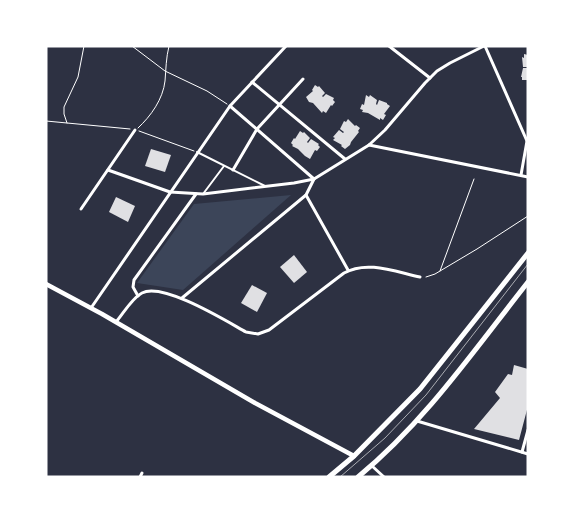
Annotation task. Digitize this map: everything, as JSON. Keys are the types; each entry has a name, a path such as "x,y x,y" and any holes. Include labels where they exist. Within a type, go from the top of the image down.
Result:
{"main road":[{"path":"329,477 354,456 420,389 528,253"},
{"path":"358,477 372,466 417,421 528,282"}],"street":[{"path":"91,308 230,106 286,46"},
{"path":"389,46 430,78"},
{"path":"108,170 170,192 196,194 314,179 369,145 390,125 430,78 450,63 484,46 528,140 521,175"},
{"path":"233,170 257,129 303,79"},
{"path":"252,82 345,159"},
{"path":"230,106 314,179"},
{"path":"81,209 135,130"},
{"path":"369,145 528,177"},
{"path":"182,298 306,195 314,179"},
{"path":"138,296 133,287 134,280 196,194"},
{"path":"306,195 348,270"},
{"path":"116,322 138,296 143,292 151,291 182,298 246,332 262,333 348,270 357,267 369,267 420,277"},
{"path":"47,285 116,322 255,403 354,456"},
{"path":"417,421 528,454"},
{"path":"522,452 528,430"},
{"path":"372,466 384,477"}],"lane":[{"path":"197,152 266,186"},
{"path":"203,194 225,166"}],"path":[{"path":"67,124 64,117 64,107 78,77 84,46"},
{"path":"132,46 165,71 207,91 230,106"},
{"path":"135,130 151,113 159,100 164,84 169,46"},
{"path":"46,121 135,130 197,152"},
{"path":"440,272 474,180"},
{"path":"420,277 429,277 440,272 528,216"}],"shaded area":[{"path":"291,195 183,290 137,283 194,204"}],"building":[{"path":"524,54 528,55 528,67 523,67 522,57 524,58"},
{"path":"523,68 528,68 527,80 522,80 521,77"},
{"path":"315,85 319,86 325,93 323,97 326,94 334,98 335,102 326,113 323,111 322,113 306,97 313,91"},
{"path":"366,95 369,97 370,95 377,100 377,105 379,100 390,106 384,114 386,115 383,120 362,112 363,110 360,109 362,104 364,105"},
{"path":"348,119 360,128 350,145 345,149 333,140 335,138 333,137 339,130 344,132 340,129 344,121 346,122"},
{"path":"300,131 310,138 308,143 311,139 319,144 320,147 317,151 315,150 310,159 292,146 291,143"},
{"path":"151,149 171,155 165,172 145,166"},
{"path":"116,197 135,206 128,222 109,212"},
{"path":"294,255 307,272 294,283 280,267"},
{"path":"252,285 267,293 257,312 241,303"},
{"path":"514,365 528,369 528,406 519,440 474,429 500,398 495,392 508,374 512,375"}],"tram line":[{"path":"340,477 385,438 426,395 528,264"}]}
